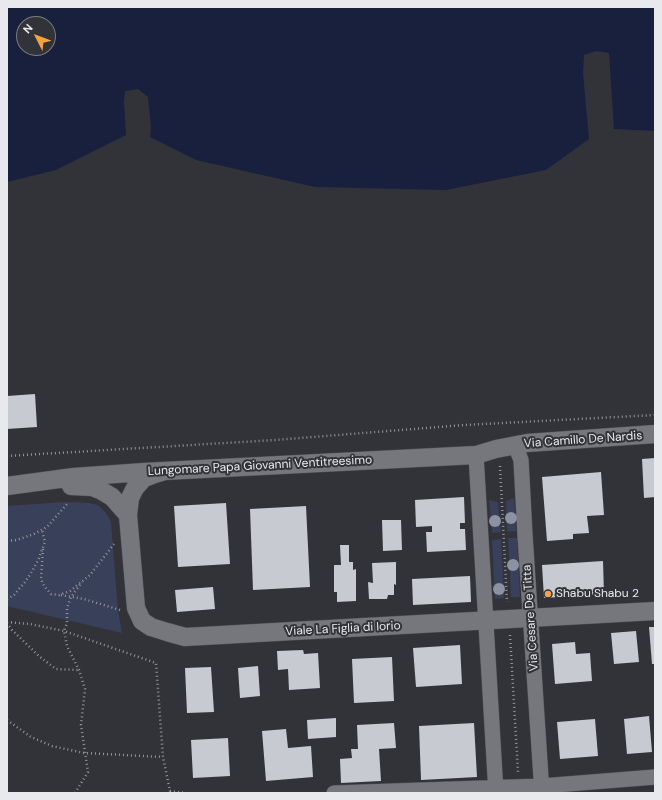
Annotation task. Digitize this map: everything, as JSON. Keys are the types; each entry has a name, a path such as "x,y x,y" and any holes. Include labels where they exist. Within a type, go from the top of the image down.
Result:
{"street":[{"name":"Via Camillo De Nardis","path":"512,446 527,443 655,434"},
{"name":"Lungomare Papa Giovanni Ventitreesimo","path":"14,485 74,477 165,471 476,455 512,446"},
{"name":"Via Cesare De Titta","path":"512,446 517,450 521,460 542,789"},
{"path":"476,455 496,790"},
{"name":"Viale La Figlia di Iorio","path":"165,471 152,474 144,478 135,488 130,498 128,515 136,608 142,621 151,627 167,632 185,637 655,611"},
{"path":"14,485 92,487 107,494 128,515"},
{"path":"334,793 542,789 655,777"}],"path":[{"path":"7,456 275,440 464,425 655,415"},
{"path":"500,461 508,605"},
{"path":"7,541 17,540 42,530 54,519 66,502"},
{"path":"42,530 44,542 41,579 44,586 51,594 84,599 120,610"},
{"path":"59,595 70,591 95,570 106,552 114,543"},
{"path":"7,599 14,595 25,582 33,570 43,549"},
{"path":"75,793 88,772 81,725 85,689 79,670 67,646 64,631 66,623 66,608 82,582"},
{"path":"7,622 30,624 64,631 156,663 163,758 170,792 186,793"},
{"path":"7,622 12,630 40,657 56,669 79,670"},
{"path":"510,631 518,774"},
{"path":"7,720 31,737 52,746 84,753 163,758"}],"shaded area":[{"path":"7,7 655,7 655,131 614,129 609,53 596,51 584,55 583,73 589,139 546,170 446,190 315,187 196,160 150,137 151,128 148,97 138,89 125,91 124,102 126,135 56,170 7,182"},
{"path":"514,498 516,531 507,532 506,501"},
{"path":"489,500 498,502 501,532 492,533"},
{"path":"66,502 98,505 106,513 111,522 118,611 122,633 7,606 7,506"},
{"path":"508,538 517,538 520,597 511,597"},
{"path":"501,539 504,598 495,599 492,540"}],"building":[{"path":"35,394 37,427 7,429 7,396"},
{"path":"655,458 655,497 644,498 642,459"},
{"path":"601,472 604,515 587,516 589,533 573,534 573,539 547,541 542,477"},
{"path":"464,497 465,523 460,523 460,529 465,529 466,550 427,552 426,532 432,532 432,526 416,527 415,500"},
{"path":"226,503 230,564 178,567 174,506"},
{"path":"306,506 310,587 253,590 250,509"},
{"path":"382,520 401,520 402,550 383,551"},
{"path":"340,545 349,545 349,562 353,562 353,570 356,569 356,601 337,602 337,592 334,592 334,565 341,565"},
{"path":"603,561 604,594 544,598 542,565"},
{"path":"396,562 396,585 394,584 394,595 388,595 387,599 369,599 368,582 373,583 372,563"},
{"path":"470,576 471,602 413,605 412,579"},
{"path":"213,587 215,609 177,612 175,590"},
{"path":"649,627 655,627 655,664 652,664"},
{"path":"636,631 639,662 614,664 611,633"},
{"path":"575,642 576,654 590,653 592,681 555,684 552,644"},
{"path":"460,645 462,684 416,687 413,648"},
{"path":"303,650 304,654 318,653 320,688 289,690 288,669 278,670 277,651"},
{"path":"392,657 394,701 354,703 352,659"},
{"path":"258,666 260,696 240,698 238,668"},
{"path":"211,667 214,712 187,713 185,668"},
{"path":"649,716 652,752 627,754 624,719"},
{"path":"336,718 336,737 308,739 307,720"},
{"path":"595,719 598,756 560,759 557,722"},
{"path":"394,723 396,748 379,749 381,781 341,783 340,759 352,758 351,749 358,749 357,725"},
{"path":"474,723 477,777 421,780 419,726"},
{"path":"286,729 288,748 311,746 313,777 266,781 262,731"},
{"path":"228,738 230,776 193,778 191,740"}],"place":[{"name":"Shabu Shabu 2","path":"548,594"}]}
